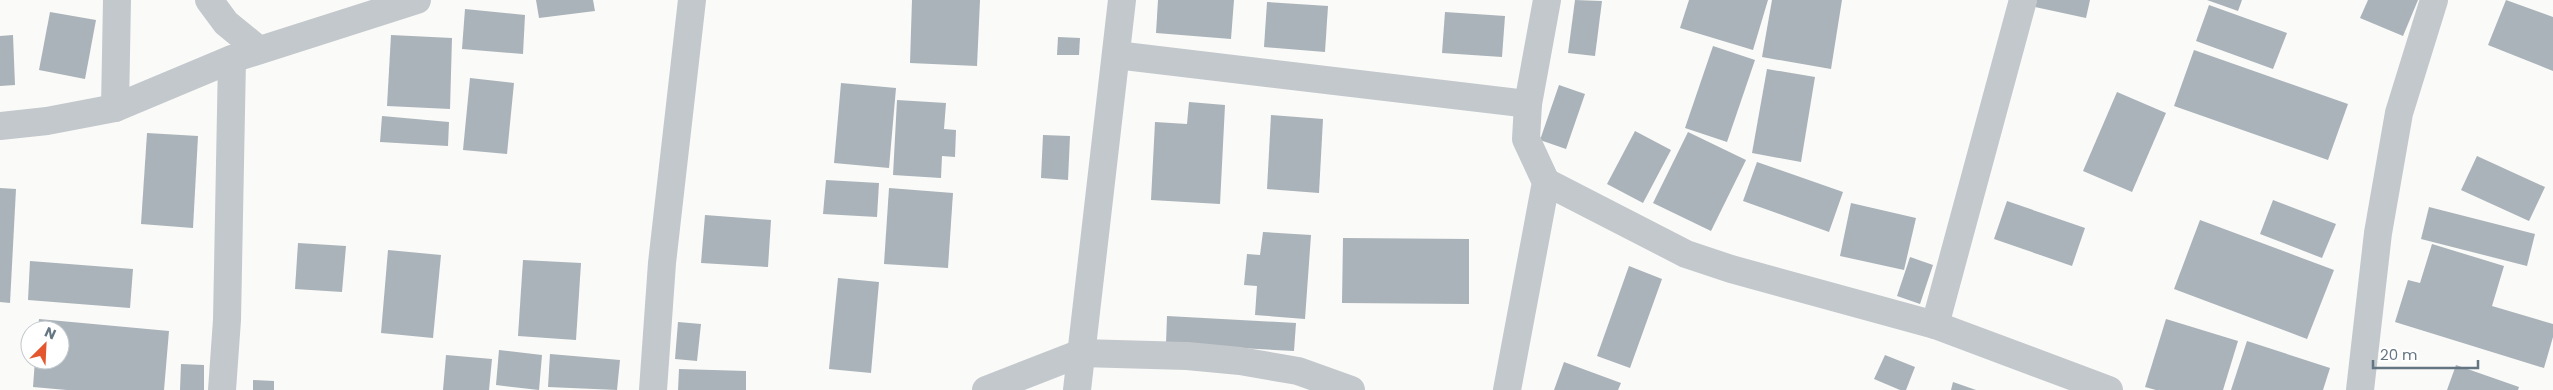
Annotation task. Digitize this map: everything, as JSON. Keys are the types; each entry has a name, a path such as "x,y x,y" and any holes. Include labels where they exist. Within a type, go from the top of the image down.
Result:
{"street":[{"path":"115,108 117,0"},
{"path":"209,0 226,23 259,50"},
{"path":"0,126 47,121 115,108 232,59 417,0"},
{"path":"653,390 662,263 692,0"},
{"path":"1077,390 1122,0"},
{"path":"1507,390 1546,182 1526,139 1528,104 1547,0"},
{"path":"1935,326 2023,0"},
{"path":"2360,390 2378,232 2399,113 2434,0"},
{"path":"1116,55 1528,104"},
{"path":"222,390 227,320 232,59"},
{"path":"1546,182 1686,254 1731,269 1935,326 2109,390"},
{"path":"986,390 1081,353 1187,356 1240,361 1298,371 1351,390"}],"building":[{"path":"536,0 593,0 595,11 539,18"},
{"path":"912,0 980,0 977,66 910,63"},
{"path":"1158,0 1234,0 1231,39 1156,33"},
{"path":"1575,0 1602,1 1595,56 1568,53"},
{"path":"1689,0 1768,0 1753,50 1680,28"},
{"path":"1772,0 1842,0 1831,69 1762,57"},
{"path":"2037,0 2090,0 2086,18 2035,7"},
{"path":"2207,0 2242,0 2238,11"},
{"path":"2368,0 2418,0 2403,36 2360,18"},
{"path":"2506,0 2553,17 2553,71 2488,45"},
{"path":"1267,2 1328,6 1325,52 1264,47"},
{"path":"2209,5 2287,33 2273,69 2196,41"},
{"path":"465,9 525,15 523,54 462,49"},
{"path":"50,12 96,20 85,79 39,70"},
{"path":"1445,12 1505,16 1502,57 1442,53"},
{"path":"13,35 15,85 0,86 0,36"},
{"path":"391,35 452,38 450,109 387,106"},
{"path":"1058,37 1080,38 1079,55 1057,55"},
{"path":"1713,46 1755,60 1727,142 1685,128"},
{"path":"2194,50 2348,104 2328,160 2174,106"},
{"path":"1767,69 1815,77 1801,162 1752,153"},
{"path":"470,78 514,83 507,154 463,150"},
{"path":"841,83 896,88 889,168 834,163"},
{"path":"1559,85 1585,94 1566,149 1540,140"},
{"path":"2117,92 2166,113 2132,192 2083,171"},
{"path":"897,100 946,103 944,129 956,130 955,157 942,156 941,178 893,175"},
{"path":"1189,102 1225,105 1220,204 1151,200 1155,122 1187,124"},
{"path":"1271,115 1323,119 1319,193 1267,189"},
{"path":"382,116 449,122 448,146 380,142"},
{"path":"1635,131 1671,150 1643,203 1607,184"},
{"path":"1688,132 1746,160 1711,231 1653,203"},
{"path":"147,133 198,136 193,228 141,224"},
{"path":"1043,135 1070,136 1068,180 1041,178"},
{"path":"2477,156 2545,187 2529,221 2461,190"},
{"path":"1757,162 1843,192 1829,232 1743,201"},
{"path":"826,180 879,183 877,217 823,214"},
{"path":"0,188 16,189 10,303 0,302"},
{"path":"889,188 953,193 948,268 884,264"},
{"path":"2273,200 2336,224 2322,258 2260,234"},
{"path":"2007,201 2085,228 2072,266 1994,239"},
{"path":"1851,203 1916,218 1904,270 1840,256"},
{"path":"2429,207 2535,234 2527,266 2421,239"},
{"path":"705,215 771,220 768,267 701,263"},
{"path":"2200,220 2334,270 2307,339 2174,289"},
{"path":"1263,232 1311,235 1305,319 1255,315 1257,286 1244,285 1247,254 1260,255"},
{"path":"1343,238 1469,239 1469,304 1342,303"},
{"path":"298,243 346,246 342,292 295,289"},
{"path":"2432,244 2504,266 2492,306 2553,324 2553,337 2544,368 2395,322 2408,280 2420,283"},
{"path":"388,250 441,255 433,338 381,333"},
{"path":"1910,257 1933,265 1920,304 1897,296"},
{"path":"523,260 581,263 576,340 518,336"},
{"path":"30,261 133,269 130,308 28,300"},
{"path":"1629,266 1662,279 1630,368 1597,356"},
{"path":"838,278 879,282 871,373 829,369"},
{"path":"1167,316 1296,323 1294,351 1166,344"},
{"path":"2166,319 2238,341 2223,390 2156,390 2145,387"},
{"path":"70,322 169,331 164,390 67,390 33,387 34,370 70,370"},
{"path":"678,322 701,324 697,361 675,359"},
{"path":"2247,341 2330,368 2323,390 2231,390"},
{"path":"499,350 542,355 539,390 496,385"},
{"path":"550,354 620,360 617,390 548,387"},
{"path":"446,355 492,359 489,390 443,390"},
{"path":"1885,355 1915,367 1906,390 1900,390 1874,379"},
{"path":"1564,362 1621,383 1618,390 1554,390"},
{"path":"181,364 204,365 204,390 180,390"},
{"path":"2456,365 2519,387 2518,390 2447,390"},
{"path":"679,369 746,371 746,390 678,390"},
{"path":"253,380 274,381 274,390 253,390"},
{"path":"1953,382 1976,390 1951,390"}]}
